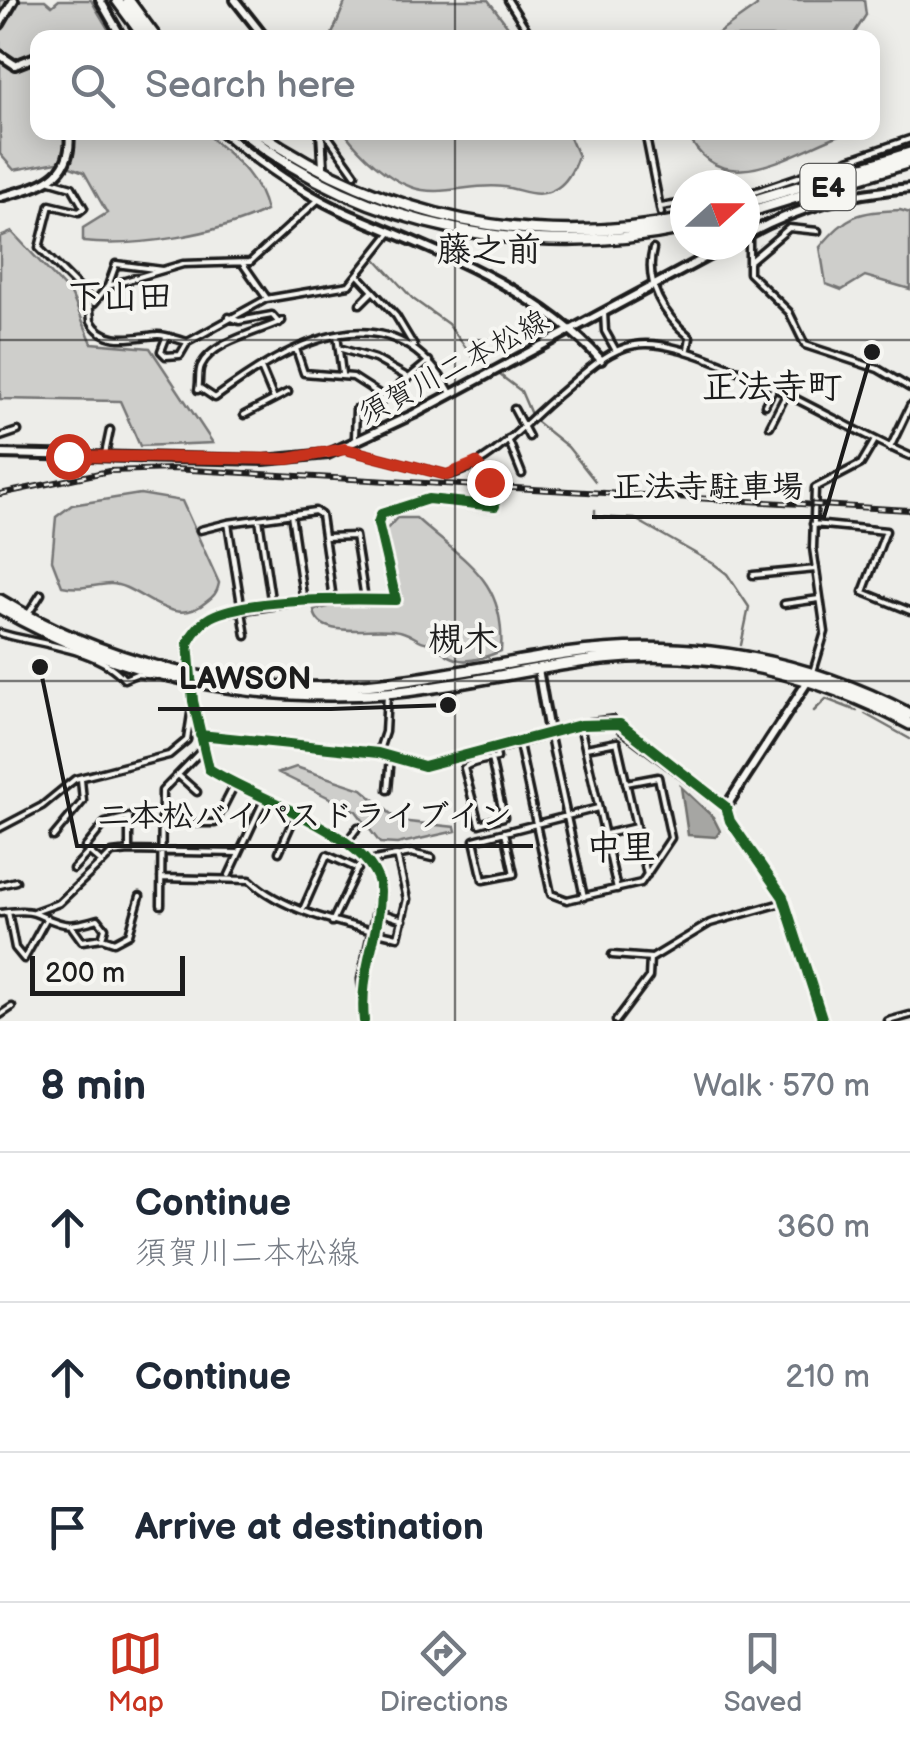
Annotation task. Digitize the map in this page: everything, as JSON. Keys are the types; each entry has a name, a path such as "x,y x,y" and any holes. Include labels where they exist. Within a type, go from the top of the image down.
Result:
{"highway":[{"path":"117,0 139,30"},
{"path":"128,0 150,30"},
{"path":"256,140 342,192 447,227 559,241 638,237 670,231"},
{"path":"271,140 344,183 464,222 559,232 636,228 670,222"},
{"name":"E4","path":"760,198 910,153"},
{"name":"E4","path":"760,208 910,162"},
{"path":"0,600 25,619 190,678 346,686 594,650 663,648 717,652 811,676 910,724"},
{"path":"0,608 107,658 162,674 289,694 387,693 605,658 687,658 842,681 910,711"}],"street":[{"path":"0,24 14,0"},
{"path":"100,0 117,30"},
{"path":"235,0 259,30"},
{"path":"508,0 527,30"},
{"path":"0,55 15,65 30,59"},
{"path":"760,190 910,138"},
{"path":"50,181 69,157 69,140"},
{"path":"233,140 280,175 489,278 571,330 602,360"},
{"path":"323,140 323,167"},
{"path":"329,140 355,174"},
{"path":"647,140 661,210 670,207"},
{"path":"0,197 50,181 72,187 84,208 80,212 50,205 39,248 89,300 97,302 116,264 162,270"},
{"path":"760,229 842,196 910,188"},
{"path":"108,286 202,262 244,264 262,255 324,198"},
{"path":"818,231 790,228 748,262 749,273 789,312 805,345 878,369 910,388"},
{"path":"166,338 161,351 166,356 180,355 188,342 266,299 340,290 358,276 378,244 394,230"},
{"path":"653,249 650,264 654,285 670,319 690,337 688,349"},
{"name":"須賀川二本松線","path":"0,454 278,460 345,449 701,260"},
{"path":"244,264 266,299"},
{"path":"358,276 386,304 451,394"},
{"path":"360,304 374,291"},
{"path":"89,300 91,321 99,331 126,339 161,334 188,342"},
{"path":"377,313 386,304"},
{"path":"604,312 606,331 617,351"},
{"path":"229,317 239,320 272,315 280,322 206,359 200,368 199,389 215,398 296,349 337,333 365,330 414,346"},
{"path":"337,333 342,348 342,374"},
{"path":"345,449 447,475 476,463 602,360 617,351 654,343 688,349 874,442 910,456"},
{"path":"342,348 391,366 409,378"},
{"path":"296,349 304,373 342,374 368,383 384,397"},
{"path":"376,404 429,361"},
{"path":"261,368 274,399"},
{"path":"766,405 773,391"},
{"path":"244,414 288,392"},
{"path":"770,426 785,396"},
{"path":"890,448 910,406"},
{"path":"355,437 356,409"},
{"path":"514,409 529,436"},
{"path":"105,457 110,430"},
{"path":"0,437 18,431"},
{"path":"508,438 522,474"},
{"path":"726,807 811,676 824,637 816,568 816,485 862,464 874,442"},
{"path":"278,460 279,449"},
{"path":"476,463 489,482"},
{"path":"364,1021 362,979 380,886 369,861 348,841 210,770 193,701 189,638 216,614 333,599 396,600 380,514 428,500 496,506"},
{"path":"200,530 315,510 321,515 333,599"},
{"path":"291,514 304,602"},
{"path":"259,518 272,606"},
{"path":"228,523 246,636"},
{"path":"814,524 886,531 863,592 910,611"},
{"path":"325,537 355,536 365,599"},
{"path":"754,575 816,568"},
{"path":"18,639 41,594"},
{"path":"784,604 820,599"},
{"path":"0,632 110,667 124,680 136,674 162,674"},
{"path":"538,669 584,897"},
{"path":"378,753 385,732 387,693"},
{"path":"0,828 33,812 80,776 170,755 186,740 193,701"},
{"path":"200,735 378,753 424,766 580,725 605,720 620,724 726,807 730,821 768,871 785,902 824,1021"},
{"path":"580,725 617,889"},
{"path":"586,748 618,742 646,875"},
{"path":"519,744 550,894 567,900 641,884 671,838 658,777 626,783"},
{"path":"161,906 162,791 203,749"},
{"path":"491,759 504,817 478,824 464,768 491,759 496,758 492,749"},
{"path":"388,790 391,757"},
{"path":"178,775 198,792"},
{"path":"53,838 83,801 80,776"},
{"path":"162,823 215,823 236,782"},
{"path":"228,878 265,798"},
{"path":"505,832 514,874 483,880 474,840 536,823 598,808"},
{"path":"279,852 295,816"},
{"path":"102,863 84,848 105,824 129,818 130,852"},
{"path":"348,841 358,827"},
{"path":"604,834 636,827"},
{"path":"73,870 89,852"},
{"path":"0,913 34,912 59,903 112,853 238,853"},
{"path":"304,908 327,855 358,869"},
{"path":"332,922 364,855"},
{"path":"160,878 250,880 260,889 332,922 398,936 406,884 397,856"},
{"path":"369,861 397,856 432,858"},
{"path":"0,885 16,882"},
{"path":"72,927 78,940 102,938 114,942 129,934 140,896"},
{"path":"612,956 650,958 710,924 785,902"},
{"path":"8,912 15,948 24,959 46,921"},
{"path":"34,912 46,921 72,927 98,919 105,928 102,938"},
{"path":"378,912 403,920"},
{"path":"616,1021 650,977 650,958"},
{"path":"0,1015 12,1008"},
{"path":"888,1021 910,1015"}],"shaded area":[{"path":"0,0 45,0 52,6 59,0 91,0 109,30 30,30 30,140 213,140 250,176 266,211 176,237 127,243 83,242 83,228 107,213 84,172 57,162 14,170 0,154"},
{"path":"346,0 488,0 511,30 334,30"},
{"path":"756,0 864,0 866,15 856,30 723,30 757,6"},
{"path":"351,140 571,140 578,156 564,182 544,193 493,186 422,190 402,183 366,157"},
{"path":"692,140 828,140 758,167 738,170 718,166 701,154"},
{"path":"900,210 910,213 910,289 865,276 842,290 826,284 820,247 830,236 854,217"},
{"path":"12,232 72,296 92,343 150,348 213,443 140,446 120,401 0,399 0,237"},
{"path":"140,494 182,501 219,583 213,596 193,610 168,609 121,586 62,586 52,560 56,517 72,505"},
{"path":"397,518 416,518 465,560 489,588 501,626 501,651 473,660 457,659 433,643 403,632 338,629 318,620 314,610 343,604 399,606 402,601 385,531"},
{"path":"296,767 362,789 399,821 455,827 456,831 397,844 380,843 356,811 279,773"},
{"path":"681,787 713,817 720,831 716,837 688,835"}],"waterway":[{"path":"376,259 413,299 448,324 473,357 488,365"},
{"path":"500,375 521,391 533,419 568,447 595,481"},
{"path":"595,510 595,517 635,519 727,574 749,607 741,645"},
{"path":"814,711 826,699 857,711"},
{"path":"865,714 910,739"}],"tunnel":[{"path":"489,482 494,503"}],"railway":[{"path":"0,494 109,471 173,469 910,510"}],"cycle path":[{"path":"364,1021 364,986 379,907 380,891 374,871 359,853 336,836 209,769 193,701 188,643 206,620 232,609 304,601 396,600 378,523 381,514 428,499 495,506"},
{"path":"200,735 378,753 424,766 580,725 620,724 726,807 730,821 783,897 823,1021"}],"place":[{"name":"正法寺駐車場","path":"872,352"},
{"name":"二本松バイパスドライブイン","path":"40,667"},
{"name":"LAWSON","path":"448,705"}],"district":[{"name":"藤之前","path":"489,249"},
{"name":"下山田","path":"120,296"},
{"name":"正法寺町","path":"772,386"},
{"name":"槻木","path":"463,639"},
{"name":"中里","path":"621,847"}],"route":[{"path":"68,456 288,459 345,449 447,475 458,474 476,463 489,482"}]}
